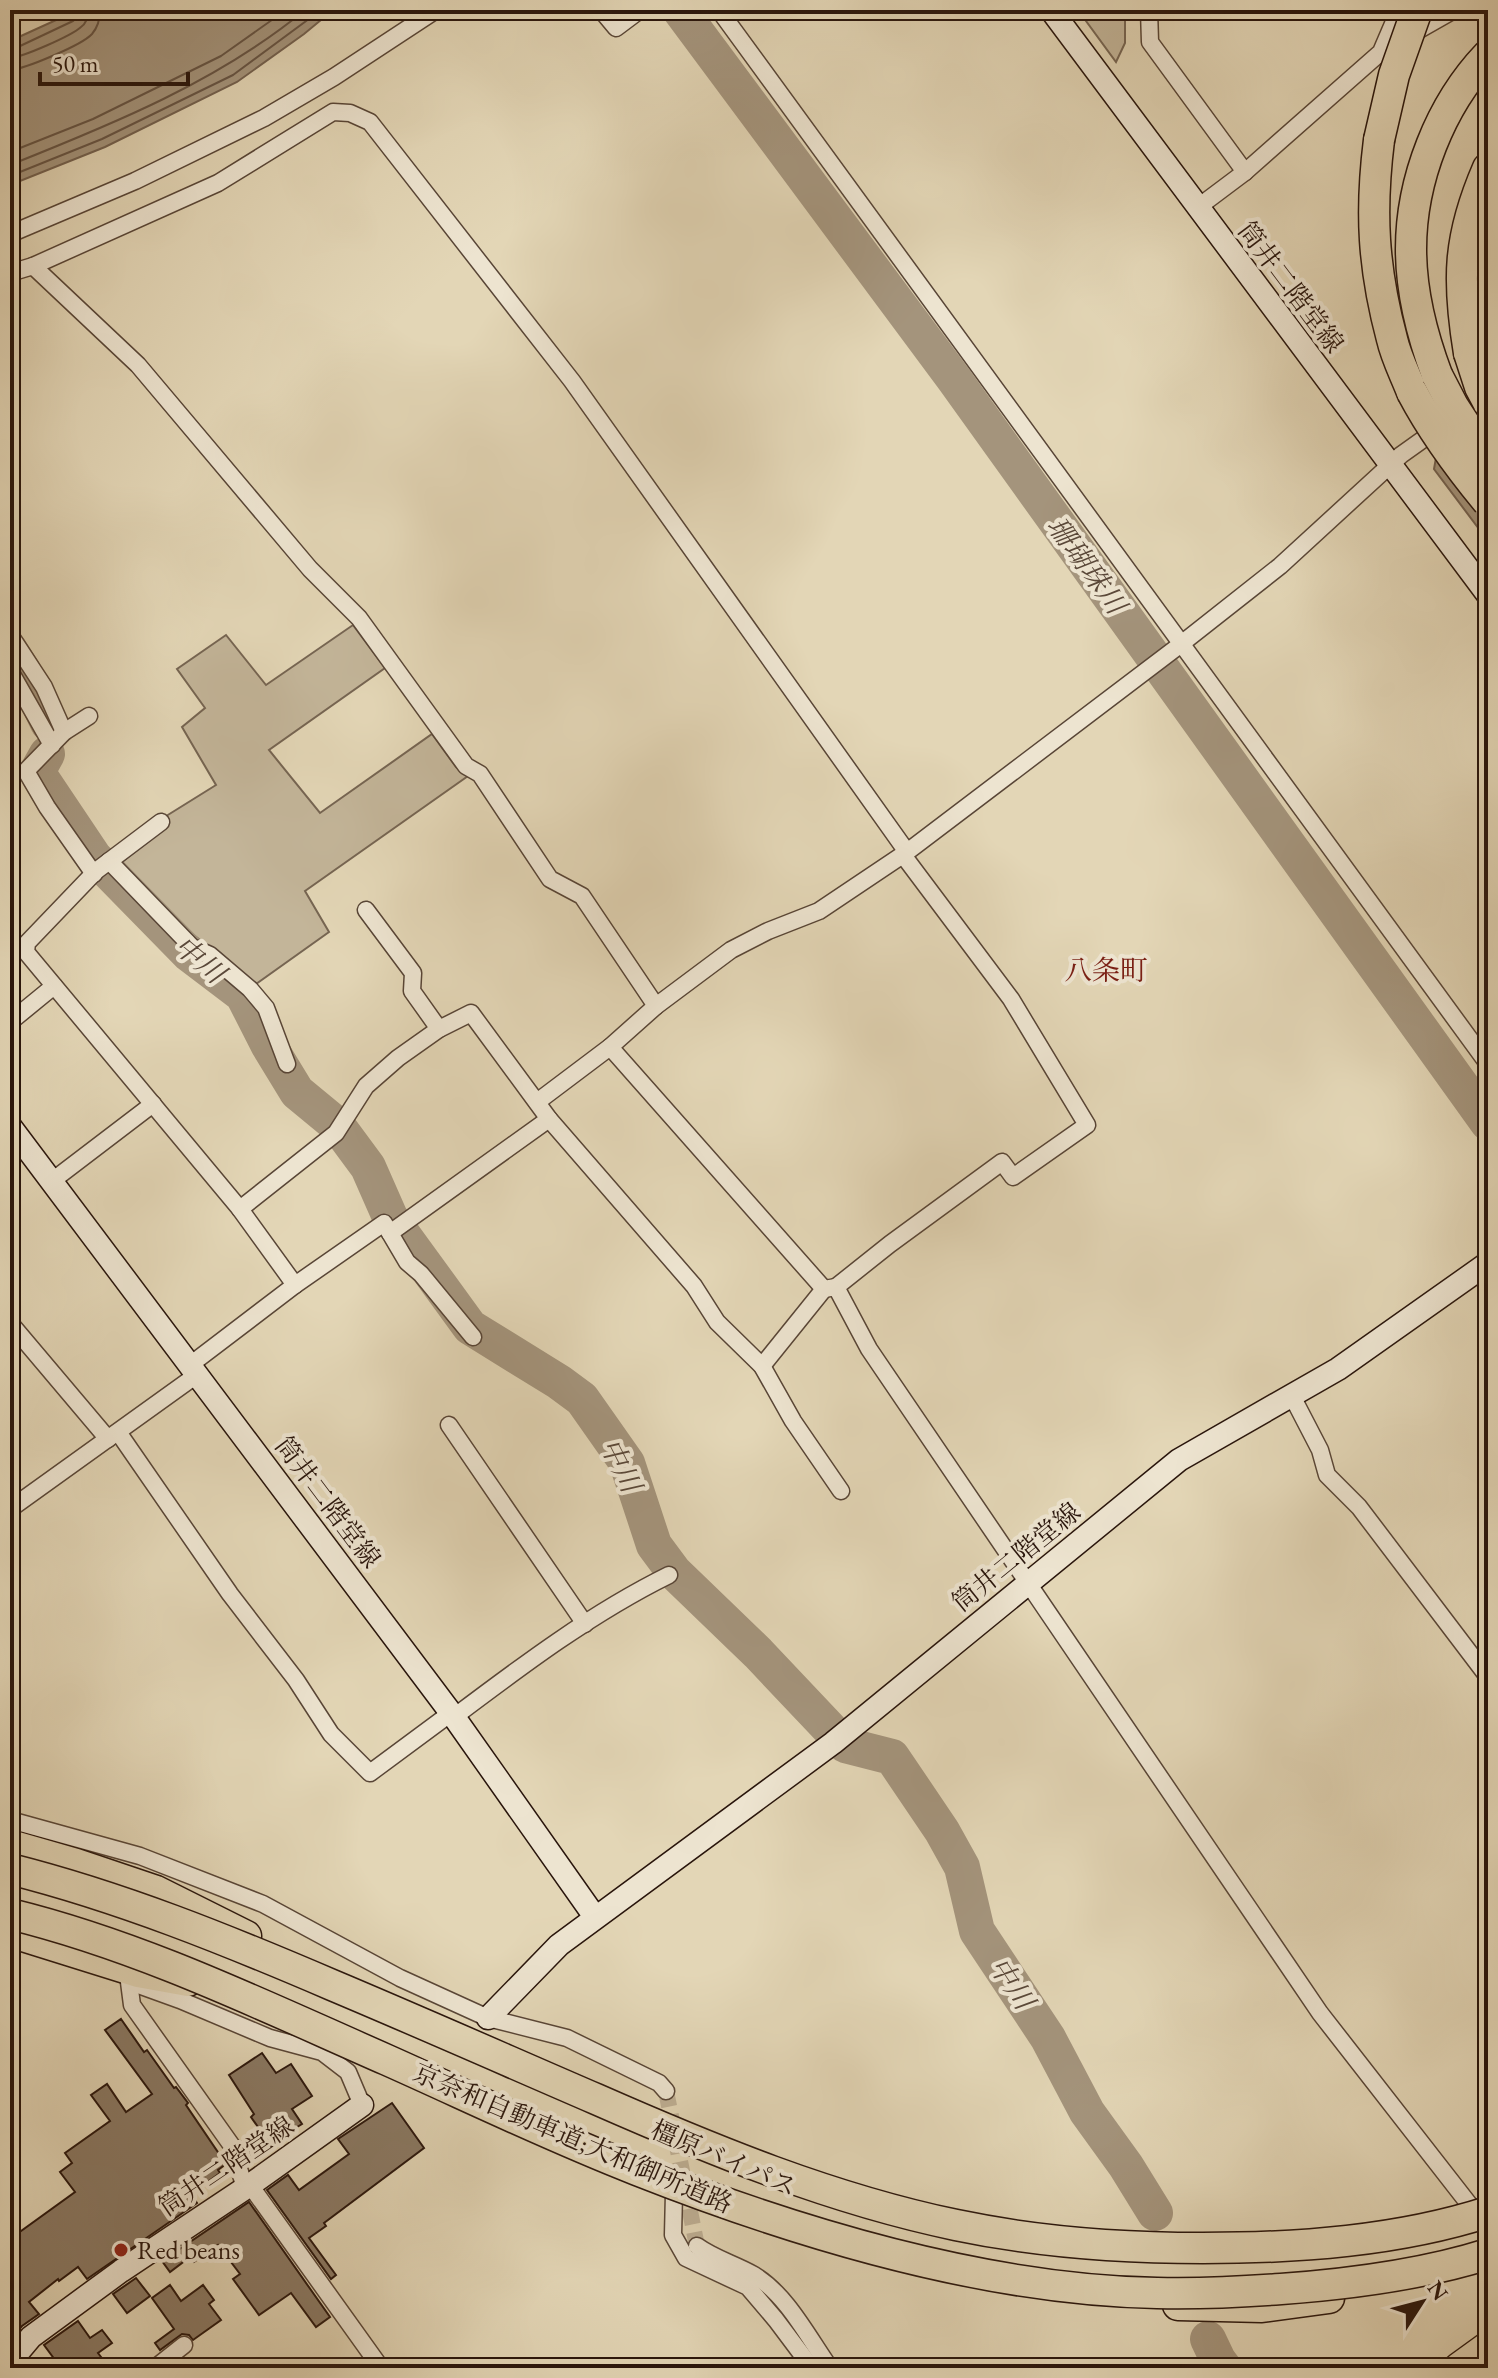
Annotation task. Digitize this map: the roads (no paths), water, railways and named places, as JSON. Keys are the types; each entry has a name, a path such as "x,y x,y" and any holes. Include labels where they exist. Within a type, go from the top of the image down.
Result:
{"highway":[{"path":"1417,10 1394,75 1379,140 1373,185 1373,240 1381,292 1392,342 1424,383 1453,406 1488,460"},
{"path":"1488,55 1476,67 1449,107 1429,150 1416,199 1411,249 1415,296 1426,345 1424,383 1439,439 1488,502"},
{"path":"1488,168 1473,202 1461,271 1462,311 1469,353 1488,402"},
{"name":"橿原バイパス","path":"10,1845 156,1891 230,1929 468,2035 646,2124 776,2183 859,2211 932,2230 1071,2253 1137,2259 1223,2259 1340,2251 1487,2229"},
{"name":"京奈和自動車道;大和御所道路","path":"10,1869 151,1912 249,1949 661,2128 764,2168 861,2201 955,2225 1053,2241 1154,2248 1243,2248 1319,2243 1468,2219 1487,2229"},
{"name":"京奈和自動車道;大和御所道路","path":"10,1914 170,1967 635,2169 768,2217 852,2243 947,2267 1064,2286 1154,2293 1325,2286 1404,2274 1487,2229"},
{"name":"橿原バイパス","path":"10,1932 138,1972 247,1991 674,2193 805,2242 887,2267 1041,2297 1223,2308 1262,2307 1415,2285 1488,2268"},
{"path":"1459,2368 1488,2347"}],"main road":[{"name":"筒井二階堂線","path":"1051,10 1488,595"},
{"name":"筒井二階堂線","path":"10,1126 453,1715 595,1917"},
{"name":"筒井二階堂線","path":"488,2018 559,1945 838,1738 1179,1460 1338,1369 1488,1263"},
{"name":"筒井二階堂線","path":"14,2363 31,2337 362,2105"}],"street":[{"path":"10,234 135,181 264,118 334,77 436,10"},
{"path":"601,10 616,28 640,10"},
{"path":"719,10 1179,646 1488,1064"},
{"path":"1149,10 1150,42 1245,172"},
{"path":"1381,52 1399,10"},
{"path":"1197,208 1245,172 1381,52 1454,10"},
{"path":"10,273 33,266 218,183 333,112 350,113 370,122 572,381 905,854 1011,999 1087,1125 1013,1177 1002,1162 830,1288 762,1366"},
{"path":"33,266 138,365 310,569 359,618 466,766 480,774 550,879 582,896 656,1006"},
{"path":"537,1102 731,950 819,911 905,854 1179,646 1280,566 1390,466 1488,393"},
{"path":"10,635 44,687 64,732"},
{"path":"10,671 52,745"},
{"path":"89,716 64,732 26,771 47,807 100,869 192,947 210,955 250,989 266,1008 287,1064"},
{"path":"161,822 100,869 27,943 26,952 240,1209 295,1285"},
{"path":"366,910 413,973 412,991 439,1029"},
{"path":"10,1022 54,986"},
{"path":"240,1209 339,1127 366,1086 398,1058 439,1029 471,1013 549,1119 694,1286 717,1322 762,1366 793,1421 841,1491"},
{"path":"610,1047 830,1288 1320,2013 1487,2229"},
{"path":"52,1181 153,1104"},
{"path":"390,1233 549,1119"},
{"path":"10,1509 113,1436 295,1285 384,1223 407,1262 421,1274 473,1337"},
{"path":"10,1323 113,1436 296,1680 331,1734 370,1773 535,1656 641,1589 669,1575"},
{"path":"1292,1396 1320,1450 1327,1475 1359,1507 1488,1677"},
{"path":"449,1425 585,1624"},
{"path":"10,1820 140,1856 263,1904 400,1978 488,2018 567,2038 659,2083 666,2091"},
{"path":"10,1941 180,2000 270,2038 322,2052 348,2072 362,2105"},
{"path":"129,1982 132,2005 232,2146 248,2186 381,2368"},
{"path":"674,2193 673,2235 686,2258 748,2287 812,2368"},
{"path":"697,2246 711,2256 754,2275 780,2297 830,2368"},
{"path":"155,2368 184,2345"}],"water":[{"path":"78,10 333,10 237,82 105,147 10,185 10,41"},
{"path":"1488,415 1488,541 1434,469 1437,452"}],"waterway":[{"name":"珊瑚珠川","path":"680,10 954,379 1488,1123"},
{"name":"中川","path":"10,650 48,723"},
{"name":"中川","path":"47,754 37,772 94,857 189,954 243,995 297,1092 337,1125 368,1167 390,1217 470,1327 582,1399 627,1463 654,1545 674,1572 758,1653 845,1745 892,1757 942,1831 962,1867 977,1931 1048,2038 1087,2112 1155,2213"},
{"name":"中川","path":"1208,2339 1224,2368"}],"tunnel":[{"path":"666,2091 697,2246"}],"place":[{"name":"Red beans","path":"121,2250"}],"district":[{"name":"八条町","path":"1106,970"}]}
